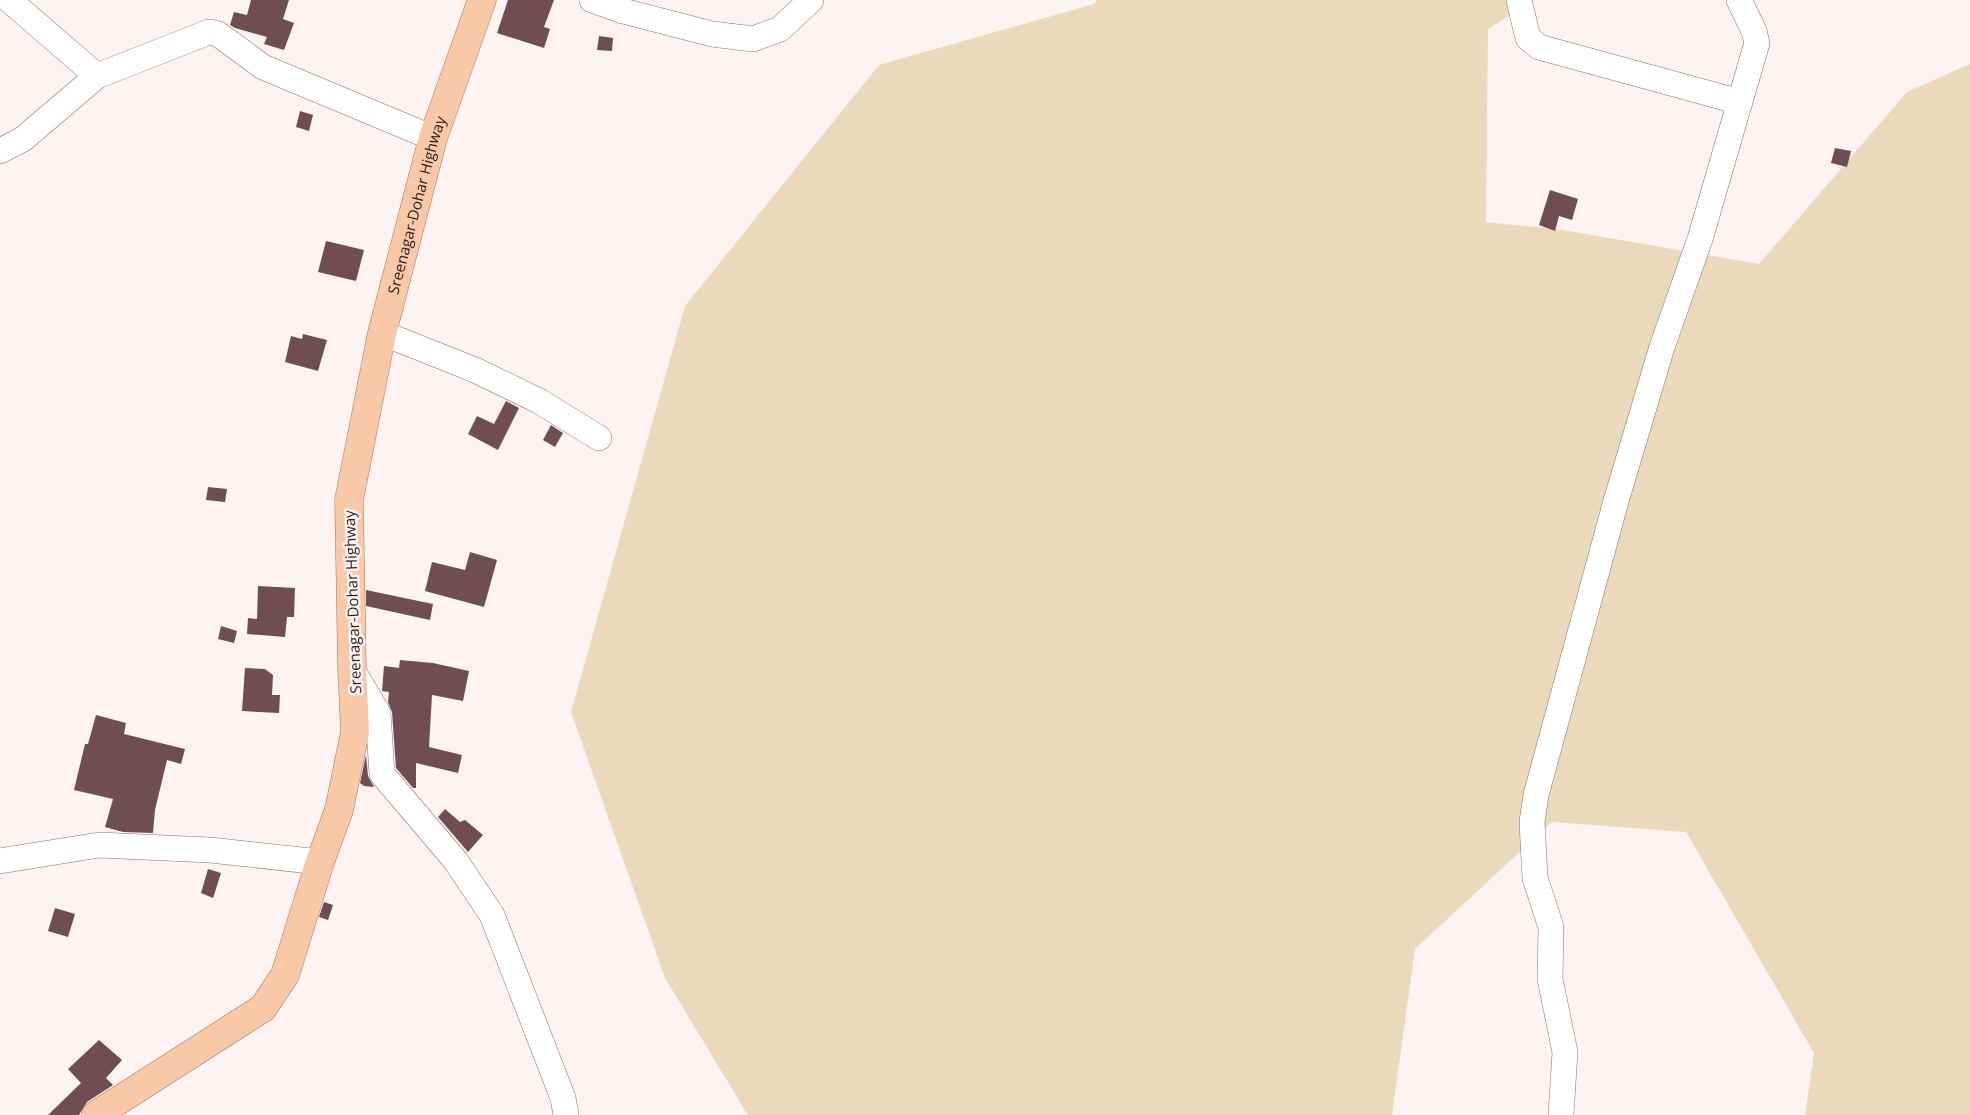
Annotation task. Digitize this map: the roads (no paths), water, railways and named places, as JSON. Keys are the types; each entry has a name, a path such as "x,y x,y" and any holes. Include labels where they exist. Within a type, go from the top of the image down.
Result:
{"main road":[{"name":"Sreenagar-Dohar Highway","path":"96,1115 263,1008 285,975 320,862 340,810 355,732 349,500 382,333 433,138 482,0"}],"street":[{"path":"9,0 97,76"},
{"path":"592,0 623,11 712,34 753,40 780,29 810,0"},
{"path":"1518,0 1528,38 1539,47 1740,102"},
{"path":"1561,1115 1565,1052 1550,979 1551,927 1535,878 1532,822 1536,795 1627,465 1662,347 1700,238 1757,43 1754,31 1739,0"},
{"path":"0,150 23,139 97,76 209,32 218,34 263,67 433,138"},
{"path":"382,333 474,370 539,401 600,438"},
{"path":"352,669 378,712 382,774 454,860 492,915 563,1098 566,1115"},
{"path":"0,861 99,845 210,850 320,862"}]}
